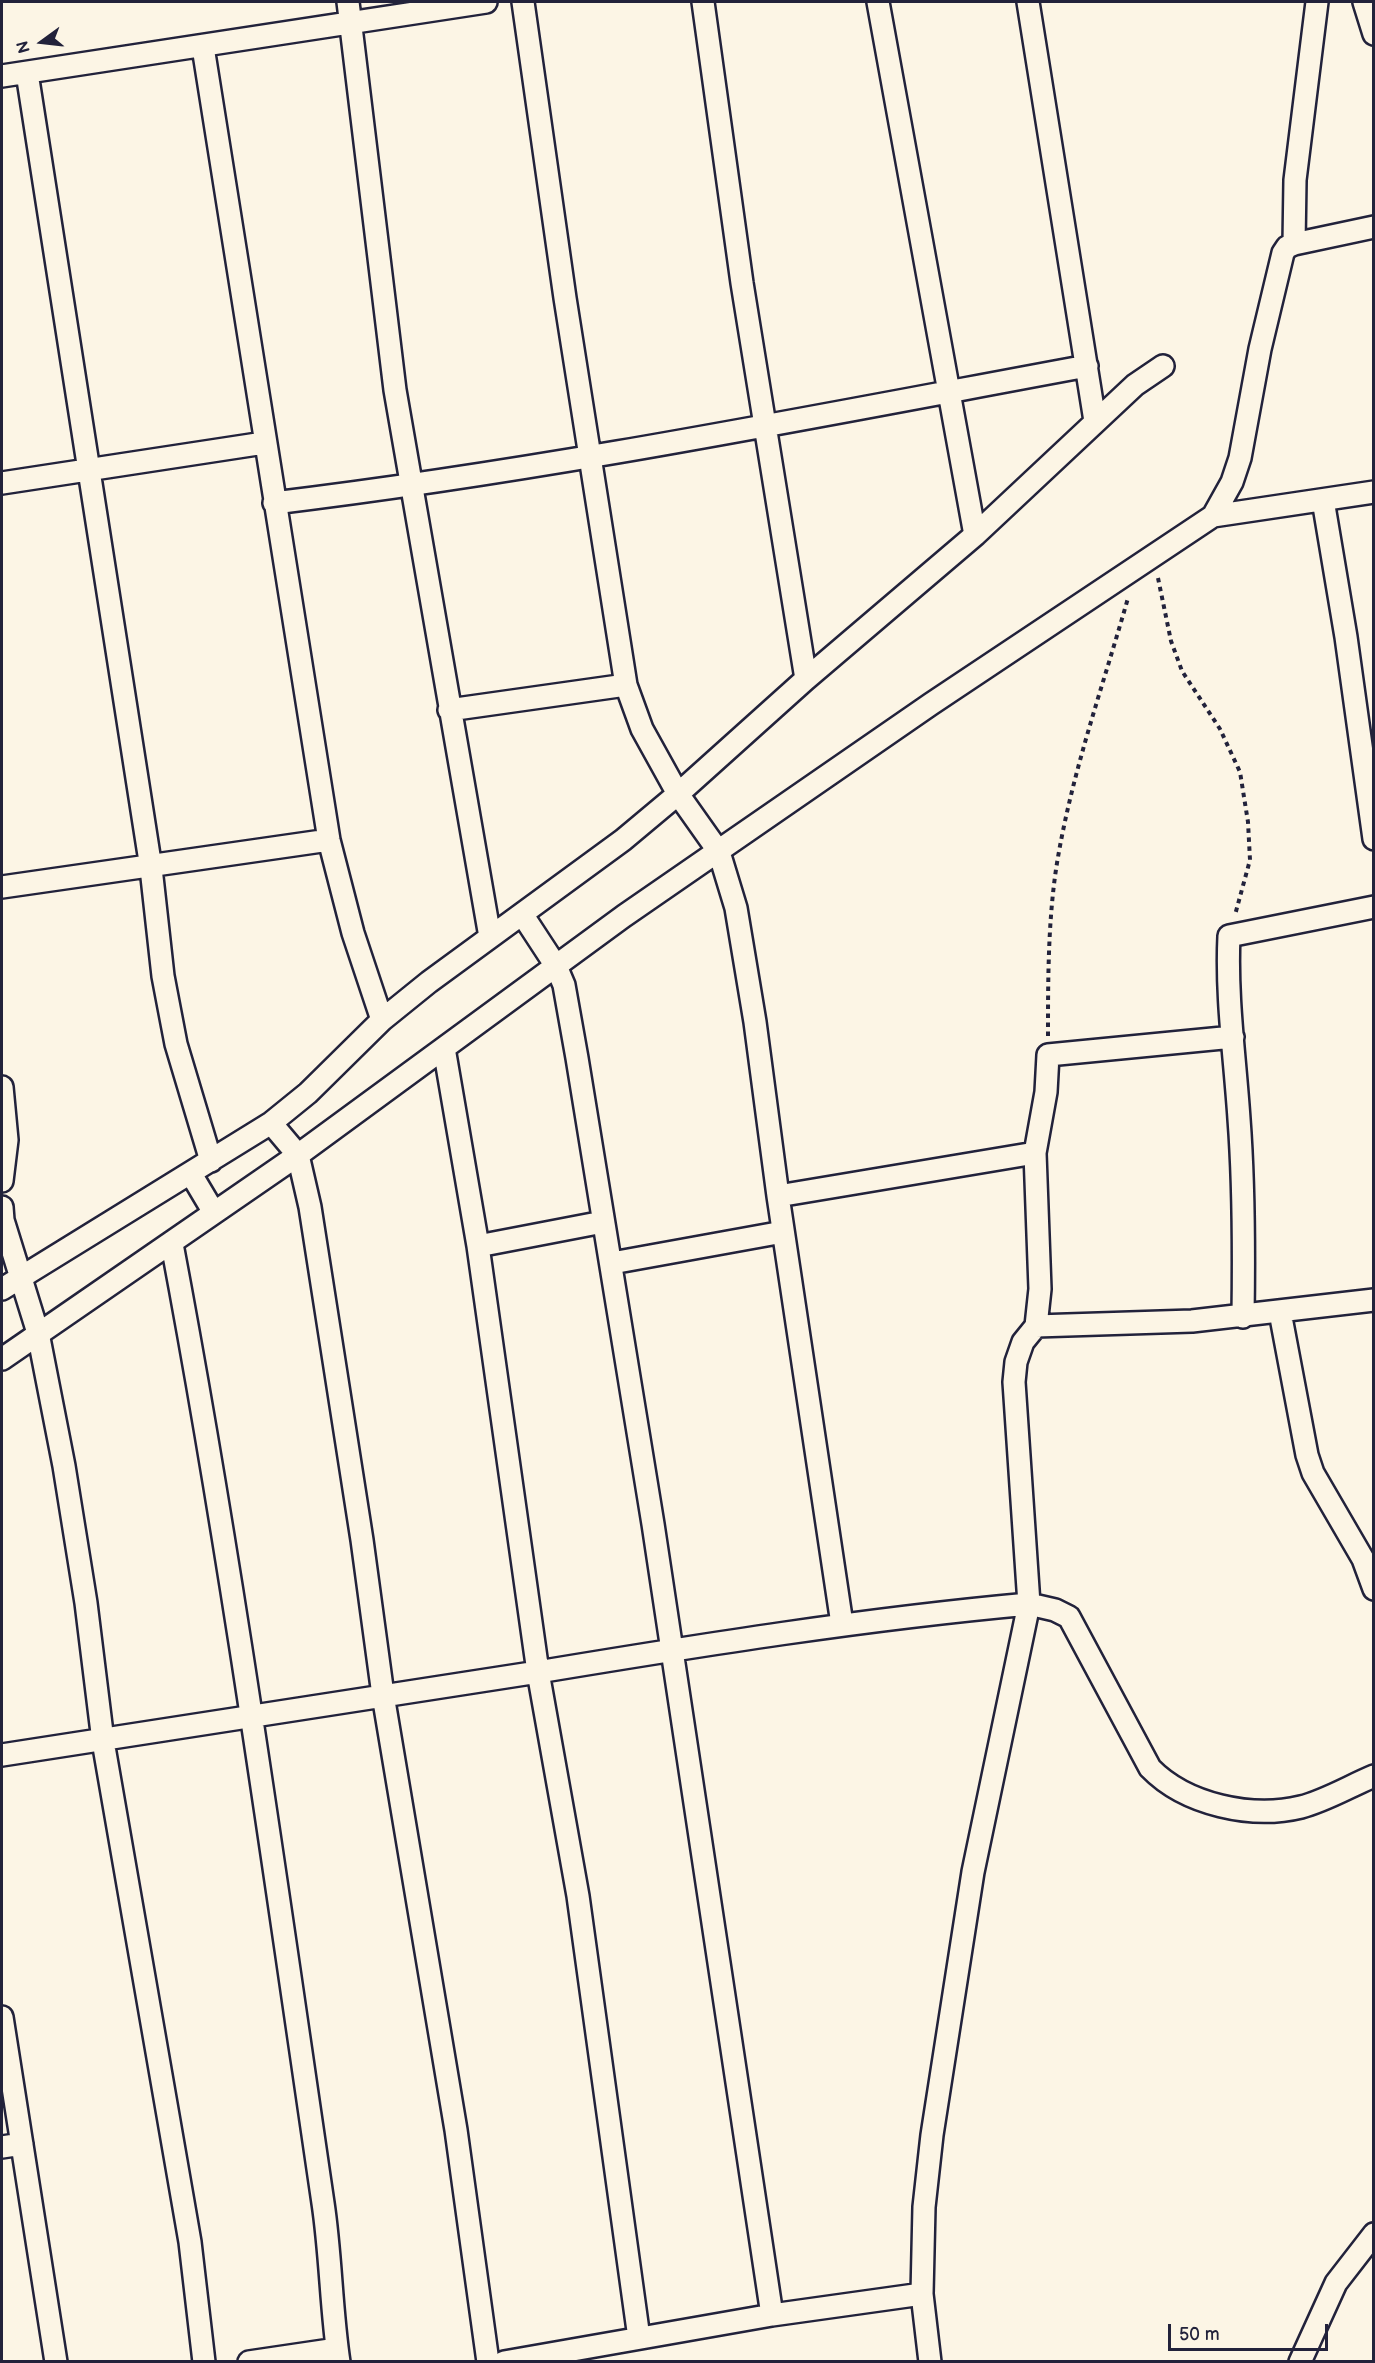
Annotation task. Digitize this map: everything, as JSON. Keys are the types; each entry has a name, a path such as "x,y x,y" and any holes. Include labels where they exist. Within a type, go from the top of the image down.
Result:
{"street":[{"path":"348,2 394,390 490,937"},
{"path":"2,76 486,2"},
{"path":"523,2 626,686 642,729 678,794 719,852 736,908 755,1022 783,1232 842,1624"},
{"path":"703,2 737,249 806,679"},
{"path":"878,2 946,392 975,535"},
{"path":"1028,2 1095,421"},
{"path":"1294,244 1295,180 1317,2"},
{"path":"1364,2 1374,34"},
{"path":"203,46 328,840 353,933 382,1020"},
{"path":"27,73 151,868 163,976 176,1044 211,1161"},
{"path":"1213,516 1232,482 1240,458 1260,349 1283,253 1287,247 1294,244 1374,227"},
{"path":"274,503 411,486 590,457 1087,366"},
{"path":"2,1289 272,1123 308,1093 382,1020 490,937 623,840 678,794 806,679 975,535 1135,385 1163,366"},
{"path":"2,483 264,443"},
{"path":"2,1359 172,1244 213,1211 298,1155 556,966 719,852 1145,560 1213,516 1374,492"},
{"path":"1323,500 1346,637 1374,839"},
{"path":"449,710 626,686"},
{"path":"2,887 151,868 328,840"},
{"path":"1244,1317 1243,1204 1228,985 1229,936 1374,907"},
{"path":"522,914 556,966 564,985 603,1222 612,1263 772,2315"},
{"path":"930,2361 922,2294 924,2206 951,2005 973,1872 1029,1604 1014,1382 1016,1362 1023,1342 1036,1326 1040,1289 1035,1153 1046,1092 1048,1055 1233,1037"},
{"path":"444,1048 478,1246 538,1672 578,1896 639,2338"},
{"path":"2,1087 7,1140 2,1181"},
{"path":"272,1123 298,1155 310,1207 383,1695 454,2119 488,2361"},
{"path":"778,1197 1035,1153"},
{"path":"191,1174 213,1211"},
{"path":"2,1207 3,1220 38,1333 64,1466 104,1741 190,2242 204,2361"},
{"path":"478,1246 603,1222"},
{"path":"612,1263 783,1232"},
{"path":"172,1244 200,1394 277,1878 326,2227 338,2355 249,2361"},
{"path":"1036,1326 1192,1322 1374,1300"},
{"path":"1280,1312 1307,1455 1313,1473 1363,1559 1374,1589"},
{"path":"2,1755 104,1741 671,1649 842,1624 1029,1604 1055,1610 1069,1617 1150,1768 1164,1783 1184,1794 1242,1809 1274,1811 1303,1806 1374,1776"},
{"path":"2,2017 12,2146 56,2361"},
{"path":"1299,2361 1336,2283 1374,2234"},
{"path":"504,2361 772,2315 922,2294"}],"path":[{"path":"1145,560 1182,671 1220,729 1240,772 1248,822 1250,860 1229,936"},
{"path":"1048,1055 1048,969 1057,865 1087,729 1145,560"}]}
